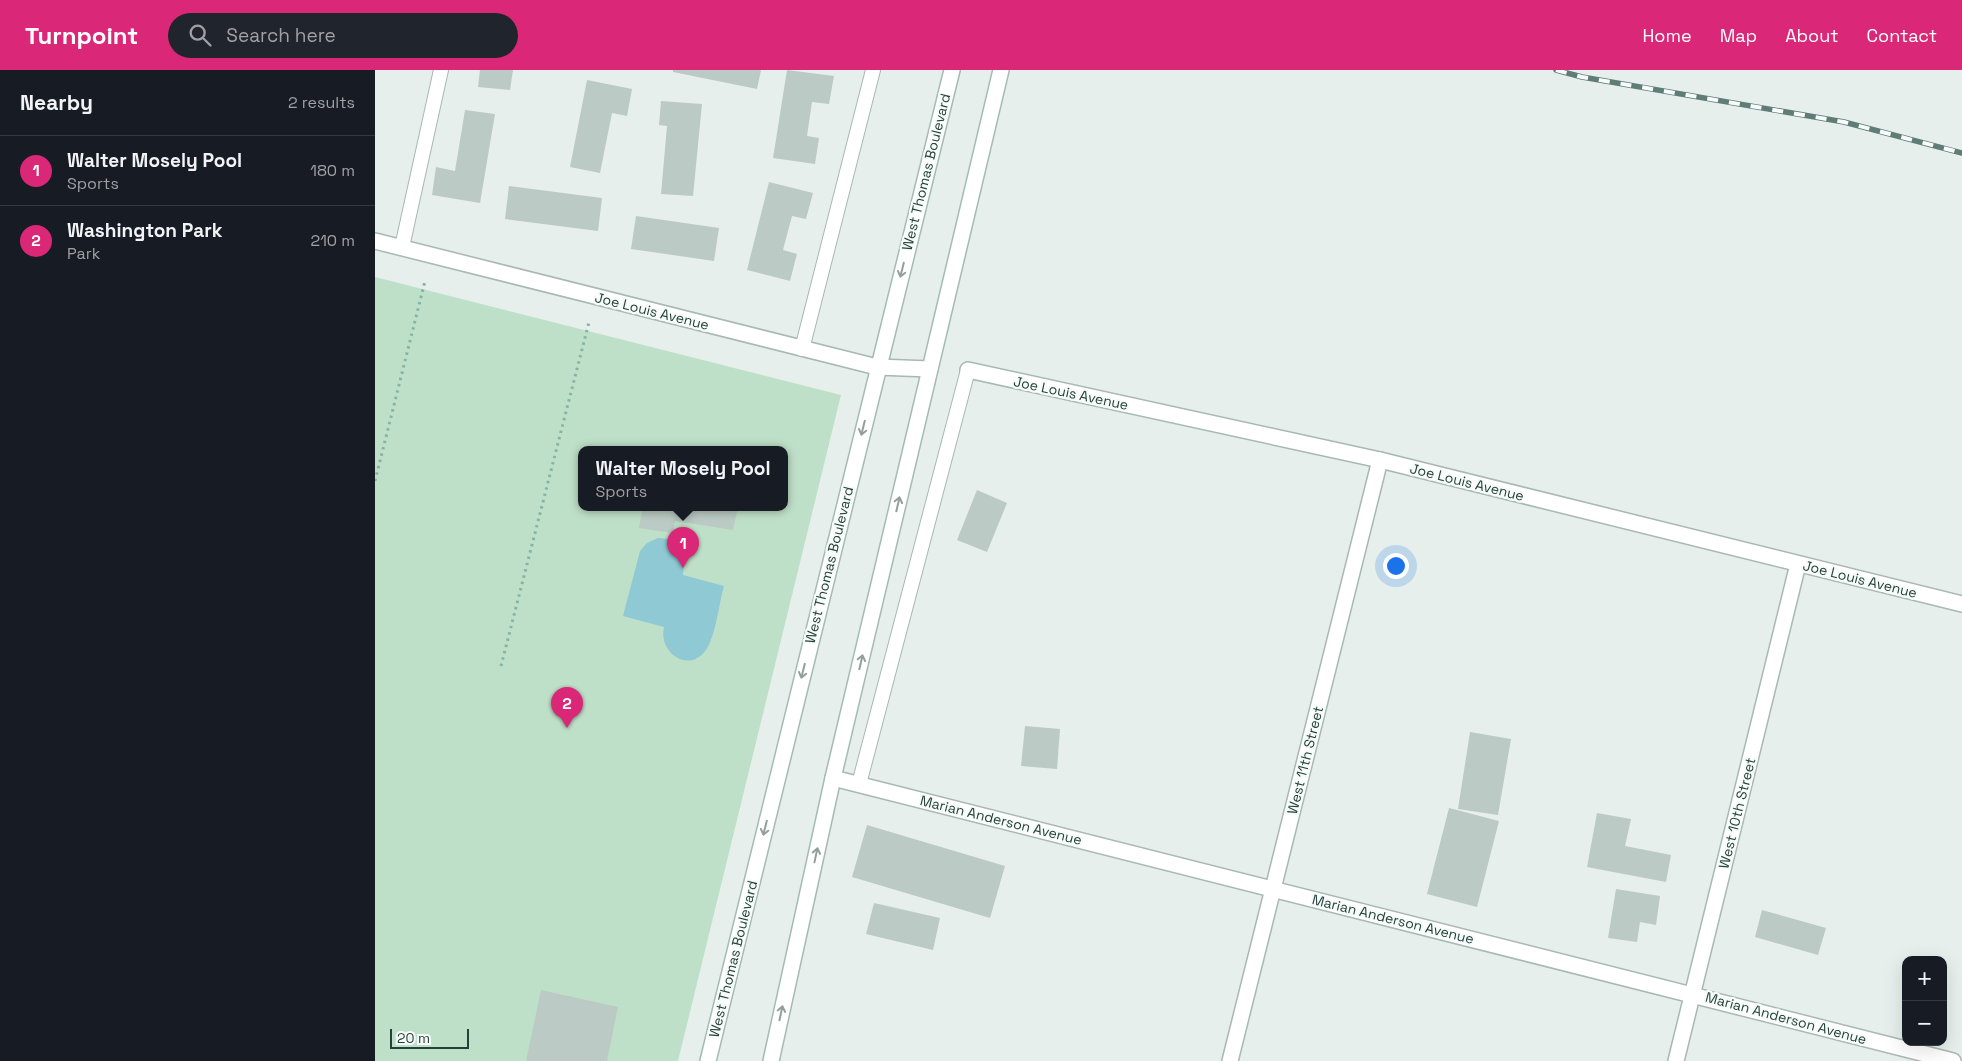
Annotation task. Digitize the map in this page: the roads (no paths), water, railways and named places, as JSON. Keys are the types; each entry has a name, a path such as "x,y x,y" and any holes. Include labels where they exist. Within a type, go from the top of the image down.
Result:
{"street":[{"name":"West Thomas Boulevard","path":"708,1061 877,368 952,70"},
{"path":"771,1061 833,778 1001,70"},
{"name":"Joe Louis Avenue","path":"375,241 877,368 930,369"},
{"name":"Joe Louis Avenue","path":"969,370 1380,460 1962,604"},
{"name":"West 11th Street","path":"1230,1061 1380,460"},
{"name":"West 10th Street","path":"1676,1061 1798,564"},
{"name":"Marian Anderson Avenue","path":"833,778 1693,993 1953,1061"}],"lane":[{"path":"402,247 441,70"},
{"path":"802,349 873,70"},
{"path":"859,784 969,370"}],"water":[{"path":"658,538 667,539 678,544 684,560 683,575 724,586 715,628 709,644 699,657 691,660 676,657 670,652 663,636 664,627 623,616 640,551 647,543"}],"railway":[{"path":"1556,70 1582,77 1844,122 1962,153"}],"place":[{"name":"Walter Mosely Pool","path":"683,568"},
{"name":"Washington Park","path":"567,728"}]}
